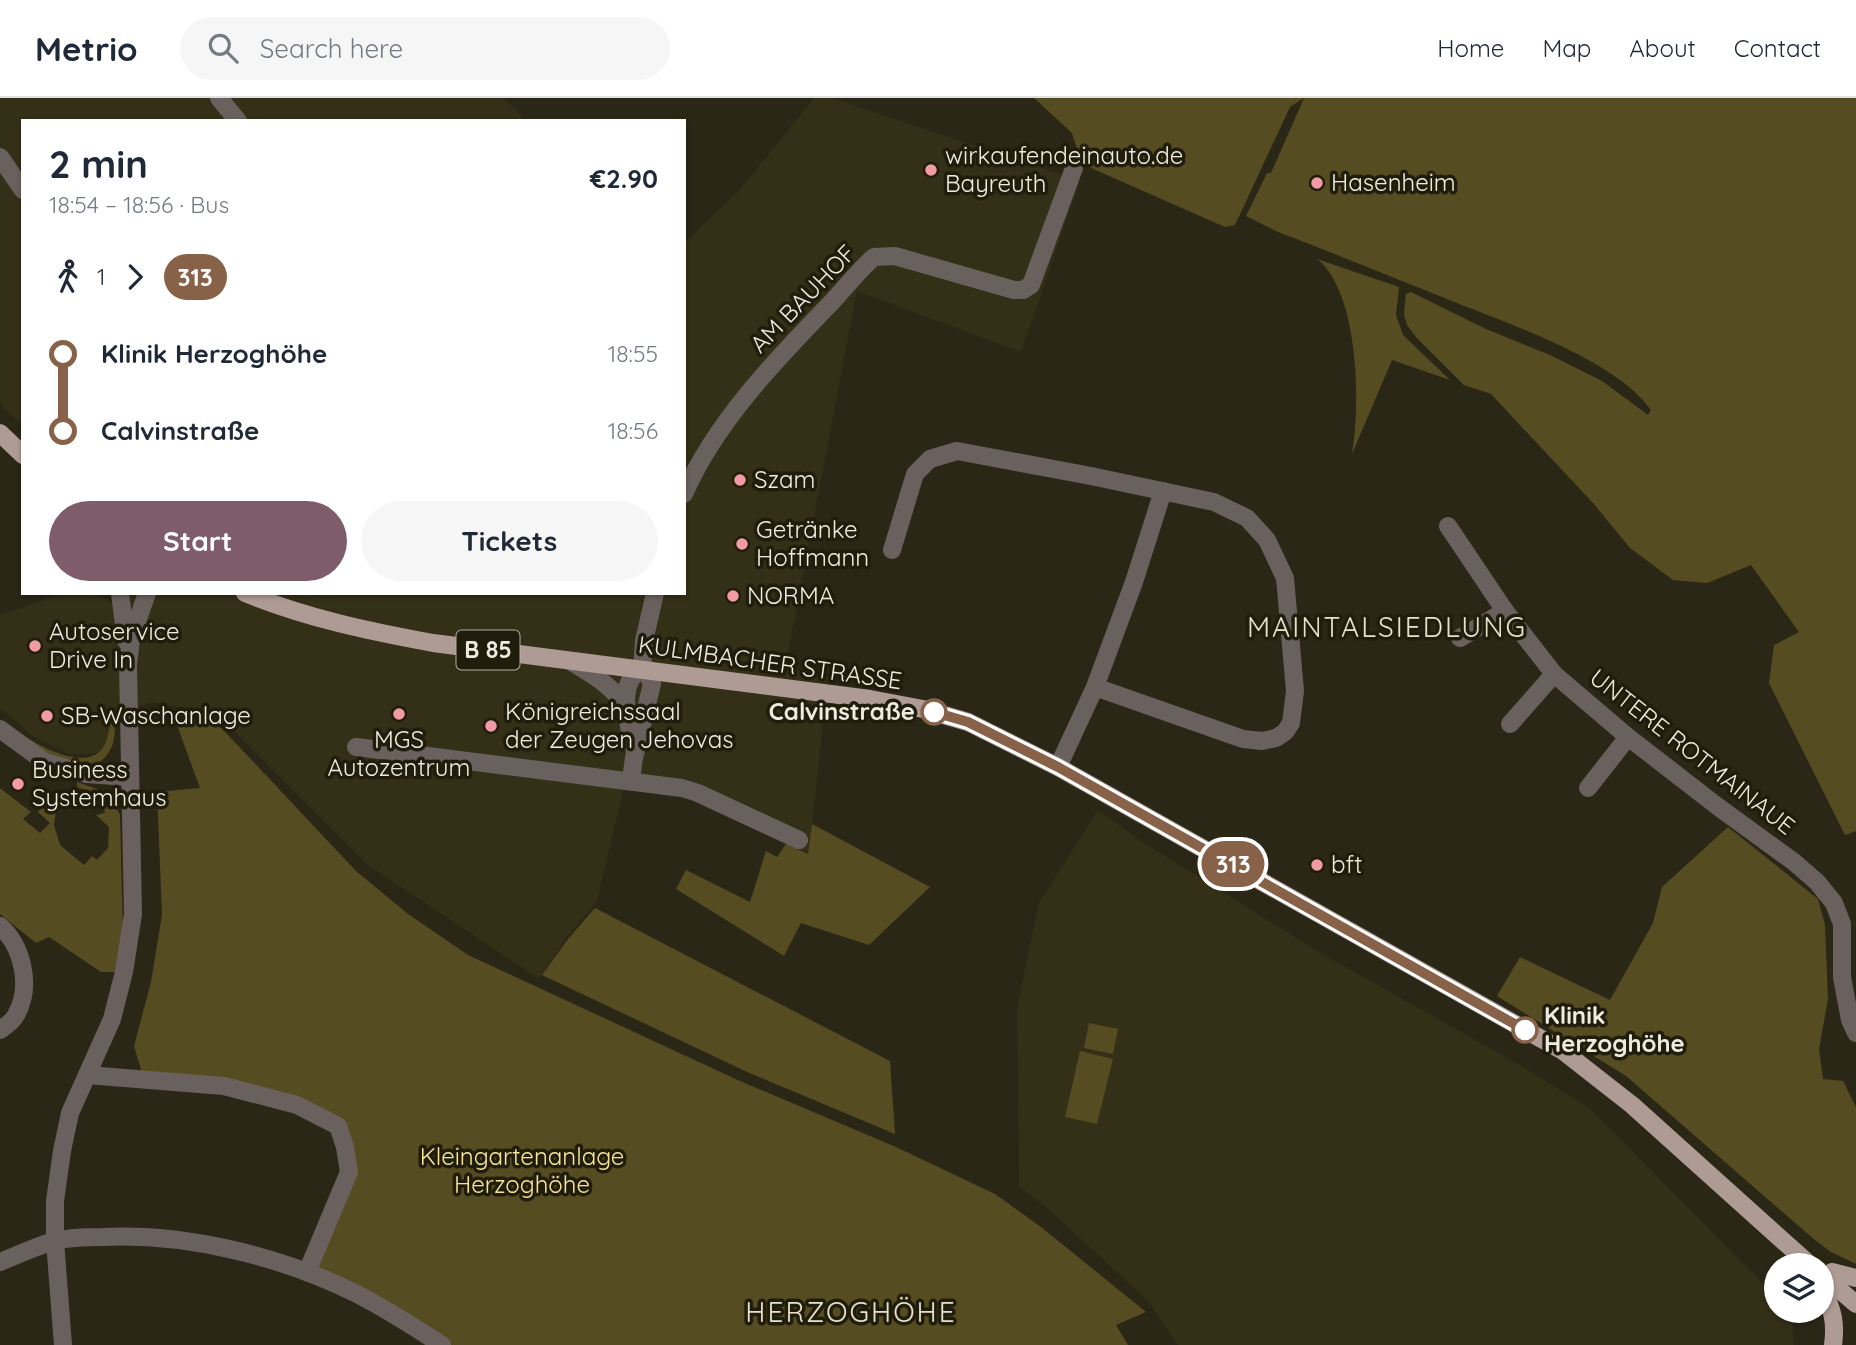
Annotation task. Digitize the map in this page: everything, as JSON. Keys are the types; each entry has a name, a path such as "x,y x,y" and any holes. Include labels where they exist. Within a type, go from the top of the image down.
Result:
{"main road":[{"path":"0,433 21,453"},
{"name":"KULMBACHER STRASSE","path":"250,595 300,614 368,631 433,643 870,699 923,709 968,722 1058,767 1563,1051 1632,1105 1800,1253"},
{"path":"1834,1272 1856,1278"},
{"name":"KULMBACHER STRASSE","path":"1834,1276 1856,1288"},
{"name":"KULMBACHER STRASSE","path":"1834,1284 1856,1304"},
{"path":"1833,1345 1834,1315"}],"street":[{"path":"219,98 236,119"},
{"path":"0,157 21,187"},
{"name":"AM BAUHOF","path":"689,466 786,349 874,257 895,256 1014,290 1023,290 1031,285 1074,168"},
{"path":"892,550 915,474 930,459 948,453 968,452 1214,502 1247,518 1267,540 1285,578 1295,691 1291,723 1285,732 1276,738 1262,741 1243,739 1095,687"},
{"path":"1058,767 1095,687 1134,582 1163,491"},
{"name":"UNTERE ROTMAINAUE","path":"1448,526 1505,611 1554,674 1717,807 1784,854 1817,882 1834,903 1842,924 1842,976 1850,1020 1856,1033"},
{"path":"63,1345 55,1241 55,1201 62,1151 70,1113 112,1019 124,972 133,914 128,777 128,665 121,595"},
{"path":"128,665 131,639 146,595"},
{"path":"642,669 644,641 655,595"},
{"path":"1460,638 1505,611"},
{"path":"570,661 614,692 623,702 628,715"},
{"path":"634,758 628,715 629,680 642,669"},
{"path":"631,780 652,684 642,669"},
{"path":"1510,724 1554,674"},
{"path":"0,729 45,762 87,774 128,777"},
{"path":"1588,788 1628,737"},
{"path":"356,747 631,780 698,793 799,840"},
{"path":"0,926 16,948 24,979 22,1002 15,1018 0,1030"},
{"path":"87,1075 224,1086 297,1105 338,1126 349,1172 307,1272"},
{"path":"0,1262 55,1241 73,1238 132,1235 229,1249 307,1272 355,1293 442,1345"}],"shaded area":[{"path":"0,98 504,98 525,119 21,119 21,423 0,402"},
{"path":"814,98 832,98 1080,181 1021,352 857,291 785,668 828,677 809,854 681,795 624,787 597,901 566,938 539,979 367,864 217,714 152,702 124,712 103,753 69,754 34,737 0,708 0,615 58,595 97,595 125,610 131,595 686,595 686,241 739,191"},
{"name":"Klinik Herzoghöhe","path":"1098,810 1141,841 1314,949 1518,1064 1590,1108 1764,1285 1764,1323 1791,1323 1794,1345 1178,1345 1149,1302 1052,1212 1019,1186 1017,1007 1039,903"}],"green space":[{"path":"1034,98 1304,98 1290,107 1235,225 1225,227 1082,164 1072,133"},
{"path":"1304,98 1856,98 1856,831 1845,835 1769,683 1774,645 1799,632 1751,565 1707,583 1673,580 1630,548 1593,503 1491,394 1464,385 1416,337 1407,325 1404,314 1406,294 1411,292 1602,381 1648,415 1651,410 1635,392 1613,375 1560,345 1278,232 1246,216 1267,173 1271,173"},
{"path":"1317,259 1399,287 1396,315 1403,335 1450,380 1392,360 1352,454 1356,379 1349,322 1331,275"},
{"path":"114,716 113,742 99,763 60,759 25,742 26,737 65,755 86,758 96,755 103,748"},
{"name":"Kleingartenanlage Herzoghöhe","path":"213,719 356,871 408,914 468,955 740,1081 896,1147 995,1194 1041,1227 1146,1312 1116,1325 1128,1345 442,1345 307,1272 349,1172 338,1126 297,1105 144,1080 134,1046 151,982 162,915 157,792 200,788 177,725"},
{"path":"77,782 108,793 120,815 124,972 101,972 49,937 36,943 0,914 0,788 31,812 23,819 40,833 50,823 38,812 48,799 57,802 54,825 60,845 84,865 92,856 97,860 108,848 109,827 96,815 105,813 101,796 77,787"},
{"path":"812,824 930,887 869,945 801,923 784,956 676,889 686,870 750,902 766,851 777,857 786,844 808,854"},
{"path":"1728,827 1818,899 1825,925 1828,999 1819,1049 1823,1079 1843,1081 1856,1107 1856,1264 1831,1252 1815,1240 1626,1076 1497,996 1520,957 1610,1000 1653,923 1662,887"},
{"path":"595,908 890,1061 895,1134 745,1071 542,975"},
{"path":"1089,1023 1118,1029 1113,1054 1084,1048"},
{"path":"1080,1051 1113,1059 1097,1124 1065,1117"}],"bus line":[{"name":"313","path":"934,712 968,722 1058,767 1525,1030"}],"place":[{"name":"wirkaufendeinauto.de Bayreuth","path":"931,170"},
{"name":"Hasenheim","path":"1317,183"},
{"name":"Szam","path":"740,480"},
{"name":"Getränke Hoffmann","path":"742,544"},
{"name":"NORMA","path":"733,596"},
{"name":"Autoservice Drive In","path":"35,646"},
{"name":"Calvinstraße","path":"934,712"},
{"name":"MGS Autozentrum","path":"399,714"},
{"name":"SB-Waschanlage","path":"47,716"},
{"name":"Königreichssaal der Zeugen Jehovas","path":"491,726"},
{"name":"Business Systemhaus","path":"18,784"},
{"name":"bft","path":"1317,865"},
{"name":"Klinik Herzoghöhe","path":"1525,1030"}],"district":[{"name":"MAINTALSIEDLUNG","path":"1387,627"},
{"name":"HERZOGHÖHE","path":"851,1312"}]}
